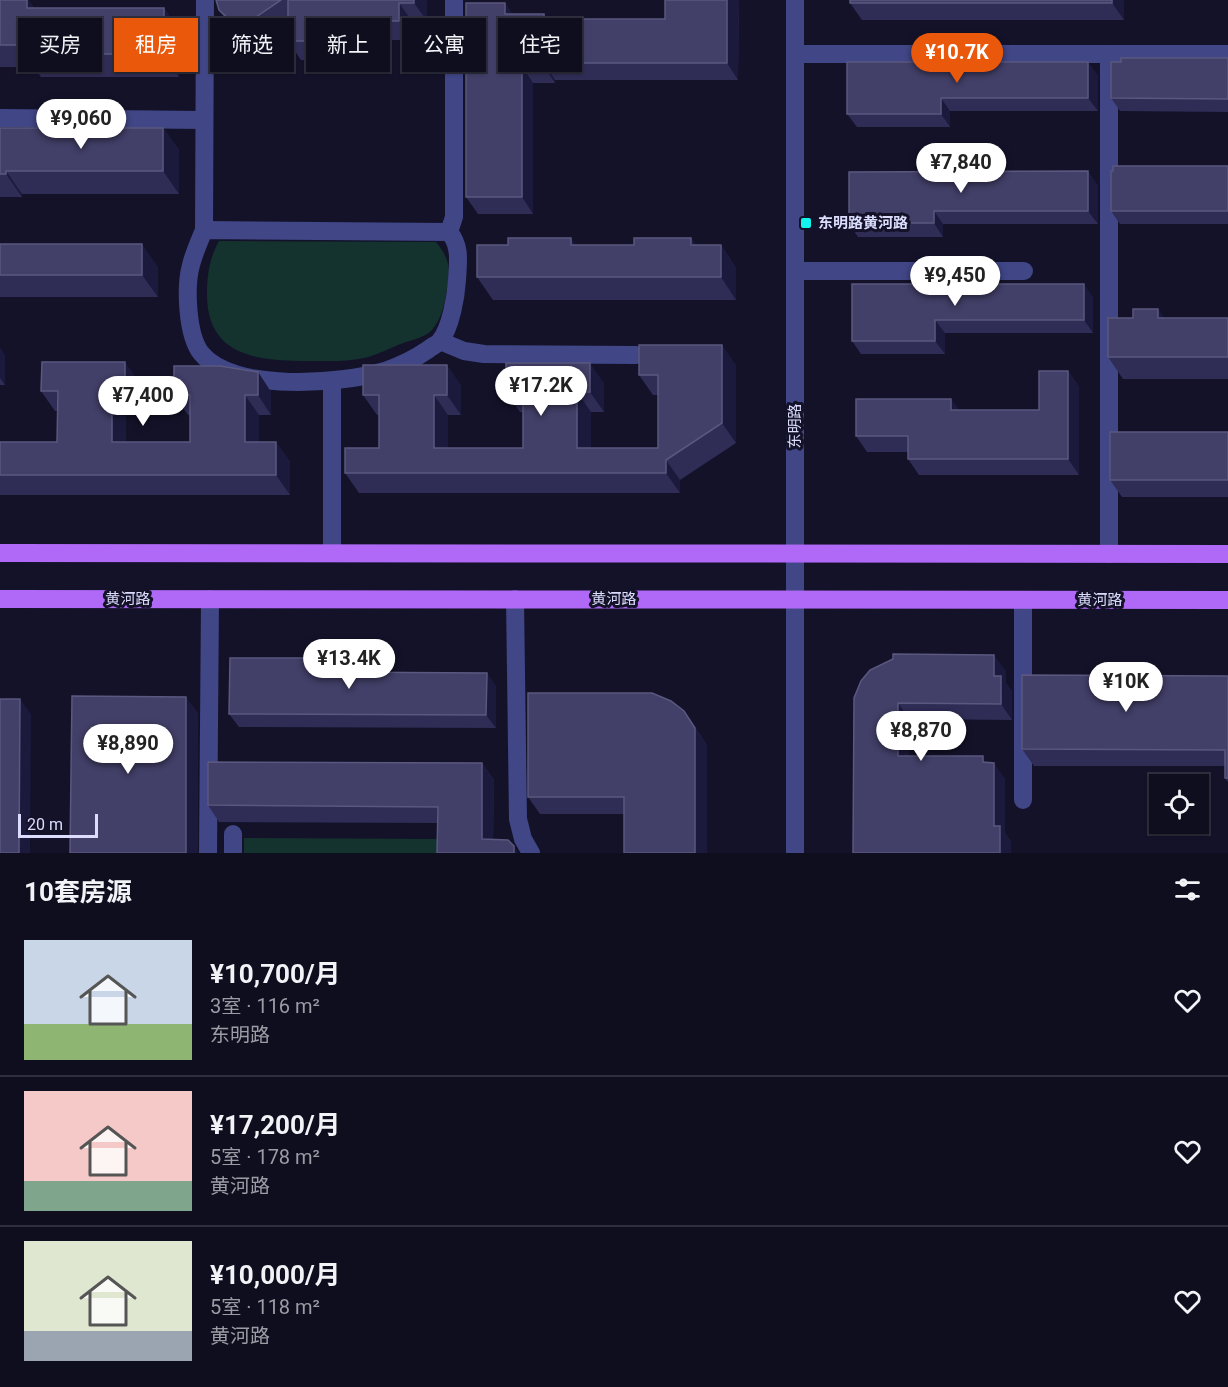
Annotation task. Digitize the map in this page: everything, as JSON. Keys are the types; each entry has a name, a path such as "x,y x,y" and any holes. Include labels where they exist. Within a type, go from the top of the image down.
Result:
{"main road":[{"path":"0,553 1228,554"},
{"name":"黄河路","path":"0,599 1228,600"}],"street":[{"path":"204,230 449,232 454,237 459,255 453,311 440,341 418,356 385,371 332,382 291,383 242,376 211,364 200,352 191,331 188,297 190,266 204,230 205,0"},
{"path":"449,232 454,217 454,0"},
{"name":"东明路","path":"795,0 795,853"},
{"path":"795,54 1228,54"},
{"path":"1109,54 1109,554"},
{"path":"0,118 204,120"},
{"path":"795,271 1024,271"},
{"path":"440,341 464,351 484,354 636,355"},
{"path":"332,382 332,553"},
{"path":"208,853 210,599"},
{"path":"515,599 518,819 523,839 531,853"},
{"path":"1023,600 1023,800"},
{"path":"233,834 233,853"}],"green space":[{"path":"219,241 436,242 444,253 449,269 442,311 435,326 428,333 361,359 290,361 254,356 226,343 215,331 209,314 208,272"},
{"path":"244,838 438,839 438,853 244,853"}],"building":[{"path":"0,0 27,0 27,8 164,8 164,18 114,18 114,54 102,54 102,18 18,18 18,45 0,45"},
{"path":"216,0 281,0 254,18 228,18 219,10"},
{"path":"288,0 414,0 414,3 399,3 399,21 390,21 390,18 306,18 306,41 294,41 294,18 288,18"},
{"path":"665,0 727,0 727,63 582,63 582,19 665,19"},
{"path":"850,0 1112,0 1112,3 850,3"},
{"path":"466,3 505,3 505,14 544,14 544,18 498,18 498,72 522,72 522,197 466,197 466,72 486,72 486,18 466,18"},
{"path":"1121,58 1228,58 1228,99 1111,98 1111,62 1121,62"},
{"path":"847,62 1088,62 1088,98 941,98 941,114 847,114"},
{"path":"0,128 163,128 163,171 6,171 6,174 0,174"},
{"path":"1113,166 1228,166 1228,211 1111,211"},
{"path":"1088,171 1088,211 934,211 934,223 849,223 849,172"},
{"path":"508,238 571,238 571,245 634,245 634,238 691,238 691,245 721,245 721,277 477,277 477,245 508,245"},
{"path":"0,244 142,244 142,275 0,275"},
{"path":"852,284 1084,284 1084,320 935,320 935,341 852,341"},
{"path":"1133,309 1158,309 1158,318 1228,318 1228,357 1108,357 1108,318 1133,318"},
{"path":"639,345 722,345 722,423 666,460 666,473 345,473 345,448 379,448 379,395 363,395 363,365 447,365 447,395 434,395 434,448 523,448 523,392 506,392 506,363 590,363 590,392 577,392 577,448 658,448 658,375 639,375"},
{"path":"42,362 125,362 125,391 112,391 112,442 190,442 190,395 174,395 174,366 220,366 258,372 258,395 245,395 245,442 276,442 276,475 0,475 0,442 57,442 58,391 41,391"},
{"path":"1039,371 1068,371 1068,459 908,459 908,436 856,436 856,399 951,399 951,410 1039,410"},
{"path":"1110,432 1228,432 1228,480 1110,480"},
{"path":"893,654 994,655 994,676 1001,676 1001,704 898,703 898,756 983,756 983,762 994,763 994,826 1000,826 1000,853 853,853 854,698 861,681 870,670 893,659"},
{"path":"230,658 327,658 327,672 487,673 486,715 229,714"},
{"path":"1022,675 1228,676 1228,778 1225,778 1225,750 1022,749"},
{"path":"528,693 652,693 671,701 684,711 695,728 695,853 624,853 624,797 528,797"},
{"path":"72,696 186,697 186,853 70,853"},
{"path":"0,699 20,699 19,853 0,853"},
{"path":"208,762 482,763 482,839 508,840 514,846 514,853 437,853 438,807 208,805"}],"place":[{"name":"东明路黄河路","path":"806,223"}]}
